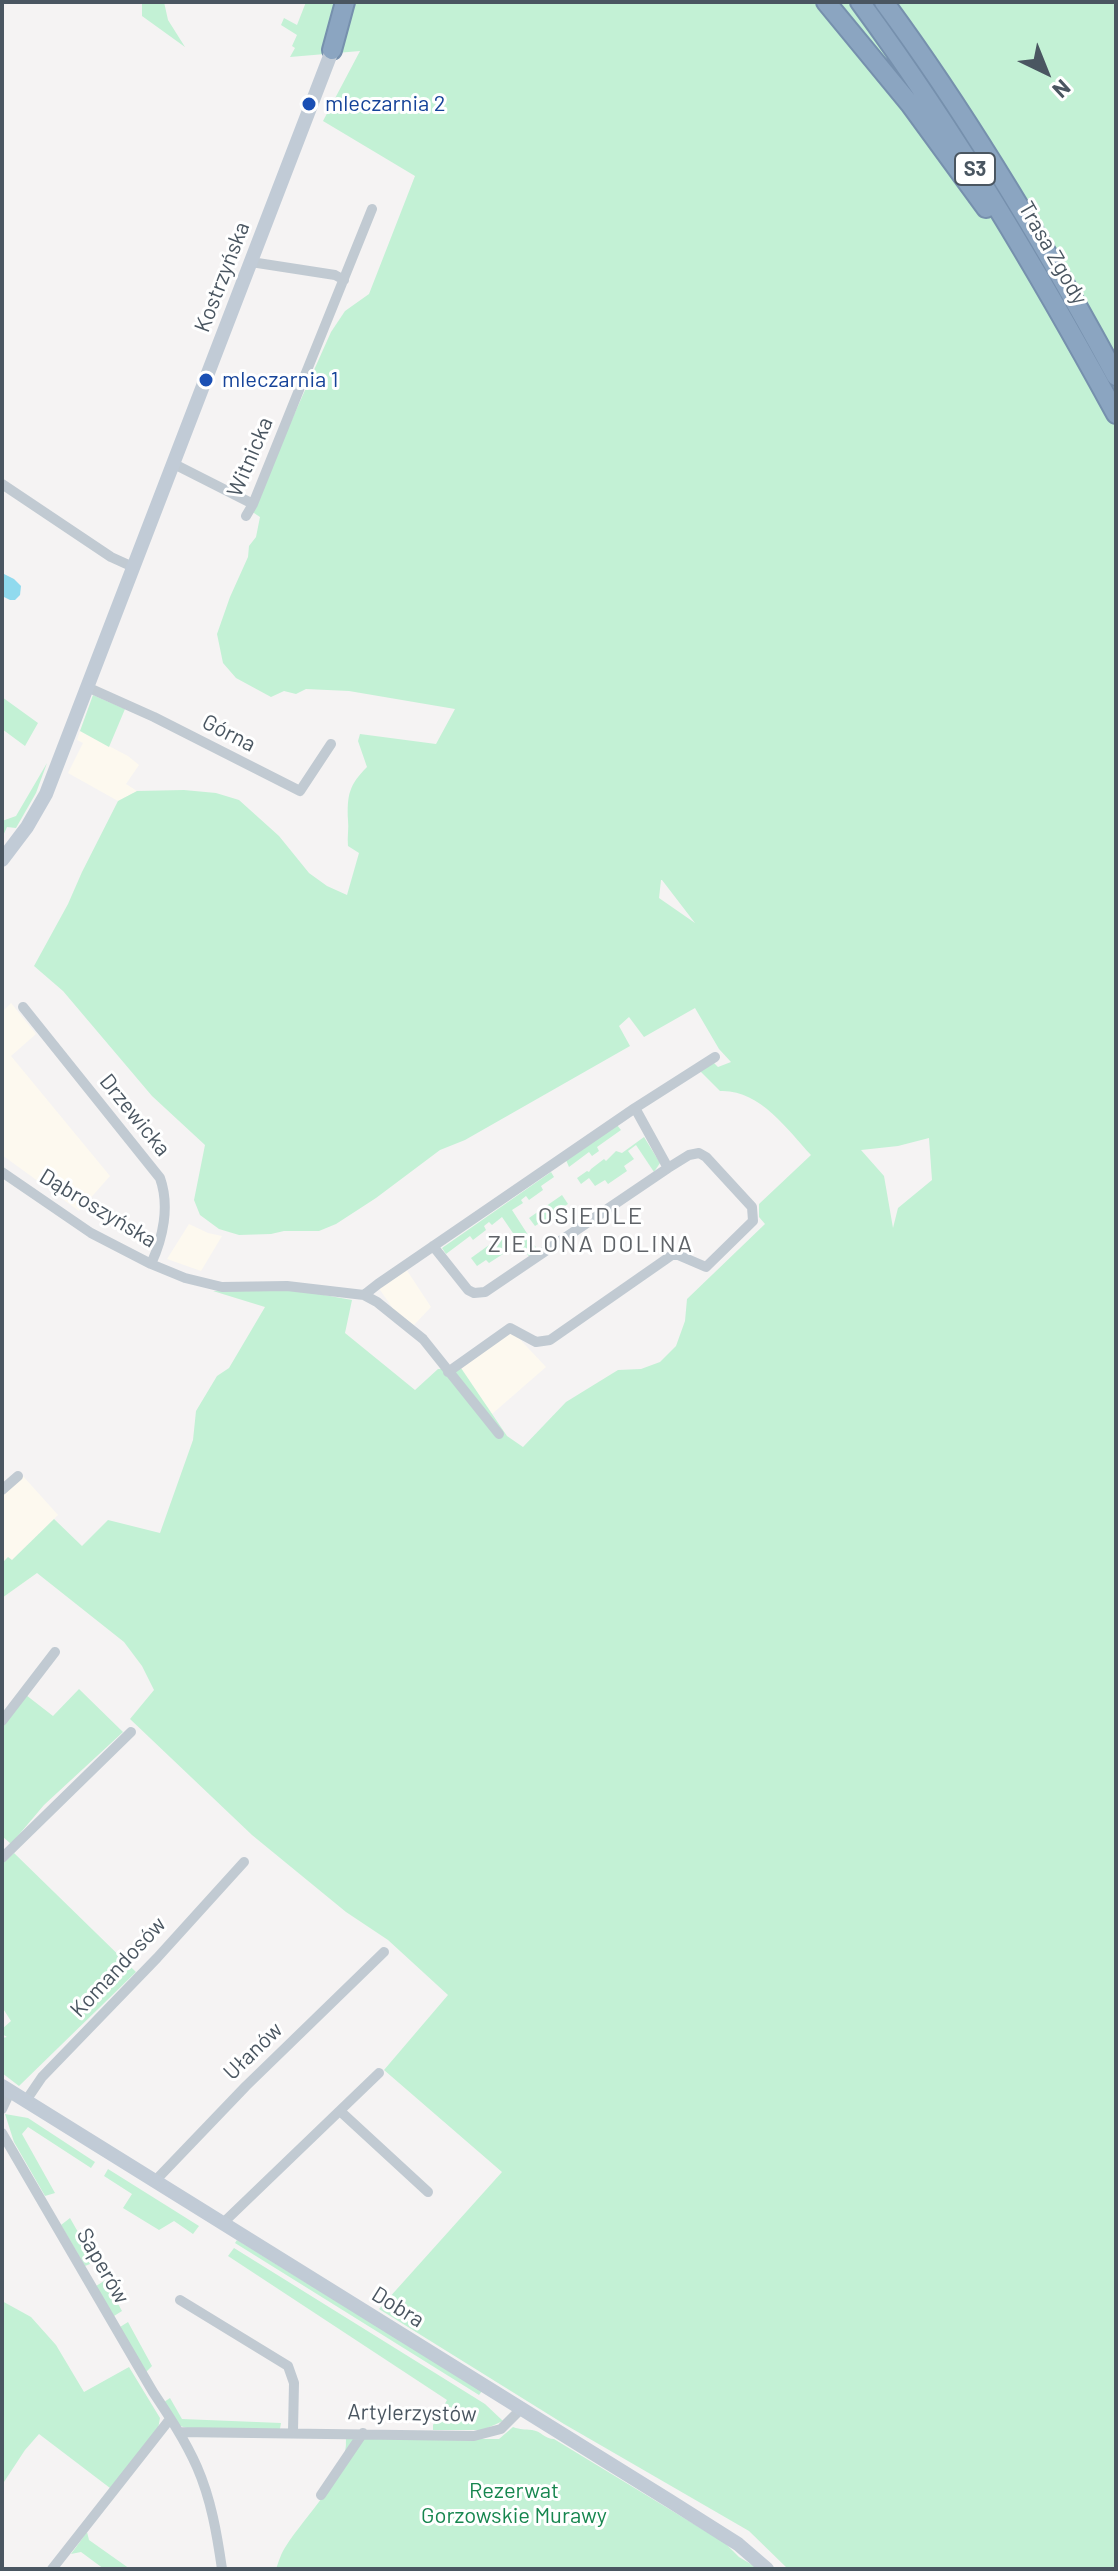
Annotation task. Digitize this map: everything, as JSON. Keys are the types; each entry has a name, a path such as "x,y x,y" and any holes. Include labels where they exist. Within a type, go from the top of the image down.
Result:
{"highway":[{"path":"332,50 345,2"},
{"path":"826,2 956,166 1078,344"},
{"name":"Trasa Zgody","path":"860,2 967,156 1116,414"},
{"name":"Trasa Zgody","path":"887,2 1020,208 1116,376"}],"main road":[{"name":"Kostrzyńska","path":"2,860 27,827 46,794 351,2"},
{"name":"Dobra","path":"6,2089 738,2544 767,2569"}],"street":[{"name":"Witnicka","path":"246,516 372,209"},
{"path":"251,262 335,275 344,280"},
{"path":"174,464 253,504"},
{"path":"2,484 111,557 133,567"},
{"name":"Górna","path":"87,687 154,717 300,791 331,744"},
{"name":"Drzewicka","path":"23,1007 160,1178 165,1199 164,1215 158,1249 151,1264"},
{"path":"364,1295 635,1108 715,1057"},
{"path":"635,1108 668,1168"},
{"path":"433,1246 468,1290 485,1292 668,1168 689,1155 699,1153 752,1207 753,1221 706,1267 672,1255 550,1340 536,1342 510,1328 448,1372"},
{"name":"Dąbroszyńska","path":"2,1172 91,1233 185,1278 222,1287 287,1286 364,1295 423,1339 499,1434"},
{"path":"2,1490 18,1476"},
{"path":"2,1721 55,1652"},
{"path":"2,1858 131,1732"},
{"name":"Komandosów","path":"25,2102 42,2077 244,1862"},
{"name":"Ułanów","path":"154,2182 213,2119 384,1952"},
{"path":"223,2223 379,2073"},
{"path":"2,2109 6,2089"},
{"path":"340,2111 428,2192"},
{"name":"Saperów","path":"2,2133 197,2467 208,2498 222,2569"},
{"path":"180,2300 288,2366 294,2383 293,2431"},
{"name":"Artylerzystów","path":"179,2432 488,2434 507,2425 521,2409"},
{"path":"52,2569 170,2419"},
{"path":"321,2495 363,2433"}],"shaded area":[{"path":"80,731 139,765 126,784 137,791 118,801 68,773 83,743 77,740"},
{"path":"11,1003 36,1034 11,1056 110,1176 79,1211 2,1155 2,1012"},
{"path":"189,1224 222,1236 201,1271 167,1259"},
{"path":"406,1269 431,1307 414,1325 394,1310 378,1287"},
{"path":"512,1331 546,1367 492,1414 461,1368"},
{"path":"22,1475 58,1515 12,1560 30,1578 2,1598 2,1493"}],"green space":[{"path":"142,2 164,2 168,20 185,47 142,16"},
{"path":"306,2 1116,2 1116,2569 788,2569 749,2531 564,2424 379,2309 502,2172 384,2070 448,1995 388,1940 346,1912 252,1835 130,1719 154,1690 142,1666 124,1642 37,1573 2,1598 2,1563 8,1557 12,1560 54,1519 82,1546 108,1520 160,1533 193,1440 196,1411 217,1376 229,1368 265,1307 213,1291 302,1291 352,1300 345,1333 415,1390 438,1369 461,1368 507,1436 523,1447 566,1402 618,1370 641,1369 660,1362 676,1346 685,1321 687,1299 765,1224 759,1217 759,1204 811,1155 771,1112 747,1096 720,1091 699,1070 713,1062 718,1067 731,1062 719,1049 695,1008 644,1037 629,1017 619,1026 630,1046 465,1140 440,1150 336,1224 319,1231 239,1235 219,1229 200,1215 194,1200 205,1145 152,1096 63,991 34,966 118,801 137,791 184,790 216,793 239,800 279,836 309,873 347,895 359,853 348,846 349,797 356,779 367,767 358,741 360,734 436,744 455,709 349,691 306,689 296,694 284,691 271,697 236,678 223,663 217,634 248,557 249,546 256,537 260,517 251,511 331,332 345,311 369,294 415,176 323,121 360,51 290,57 297,35 281,25 284,18 297,25","holes":["662,880 695,923 659,898","929,1138 932,1180 898,1208 893,1228 884,1176 861,1150 898,1146"]},
{"path":"93,695 125,709 109,747 80,731"},
{"path":"2,697 38,723 25,746 2,729"},
{"path":"47,763 36,793 16,828 7,827 2,838 2,821 16,816"},
{"path":"617,1125 621,1130 597,1147 599,1151 592,1156 589,1152 569,1167 566,1160"},
{"path":"644,1137 660,1163 654,1172 636,1145 628,1151 634,1159 624,1166 627,1171 608,1184 605,1180 595,1186 589,1178 581,1184 577,1178 604,1159 606,1161 616,1151 622,1153"},
{"path":"551,1172 554,1177 541,1186 543,1190 529,1200 526,1196 521,1200 523,1203 512,1210 539,1252 530,1258 502,1217 492,1225 489,1222 484,1226 486,1230 473,1240 470,1236 446,1254 442,1248"},
{"path":"562,1195 568,1204 558,1210 560,1214 546,1224 543,1221 535,1226 529,1218"},
{"path":"503,1235 509,1244 501,1250 503,1254 477,1266 471,1258"},
{"path":"79,1689 123,1732 44,1805 11,1844 2,1836 2,1725 26,1695 53,1716"},
{"path":"14,1853 136,1972 19,2086 2,2073 2,2038 7,2037 2,2034 2,2029 11,2021 2,2007 2,1864"},
{"path":"5,2114 28,2118 95,2162 91,2168 28,2127 22,2134 55,2193 45,2196 14,2142"},
{"path":"108,2169 199,2226 193,2234 174,2221 159,2230 123,2208 132,2194 104,2176"},
{"path":"70,2218 95,2262 85,2266 61,2225"},
{"path":"237,2240 482,2391 479,2395 235,2243"},
{"path":"234,2248 485,2404 503,2421 483,2430 433,2430 447,2400 228,2256"},
{"path":"101,2273 122,2311 114,2316 96,2286 104,2281"},
{"path":"2,2301 31,2317 56,2345 84,2392 129,2367 160,2418 158,2429 110,2488 39,2434 2,2485"},
{"path":"128,2322 152,2366 146,2372 120,2327"},
{"path":"170,2398 182,2419 281,2423 280,2429 187,2428 180,2426 164,2402"},
{"name":"Rezerwat Gorzowskie Murawy","path":"513,2427 554,2439 725,2543 739,2557 759,2569 276,2569 284,2549 333,2481 345,2453 346,2439 499,2439"},
{"path":"87,2532 89,2540 130,2569 104,2569 81,2552 71,2554"}],"water":[{"path":"2,573 21,586 20,595 15,600 2,596"}],"place":[{"name":"mleczarnia 2","path":"309,104"},
{"name":"mleczarnia 1","path":"206,380"}],"district":[{"name":"OSIEDLE ZIELONA DOLINA","path":"591,1230"}]}
